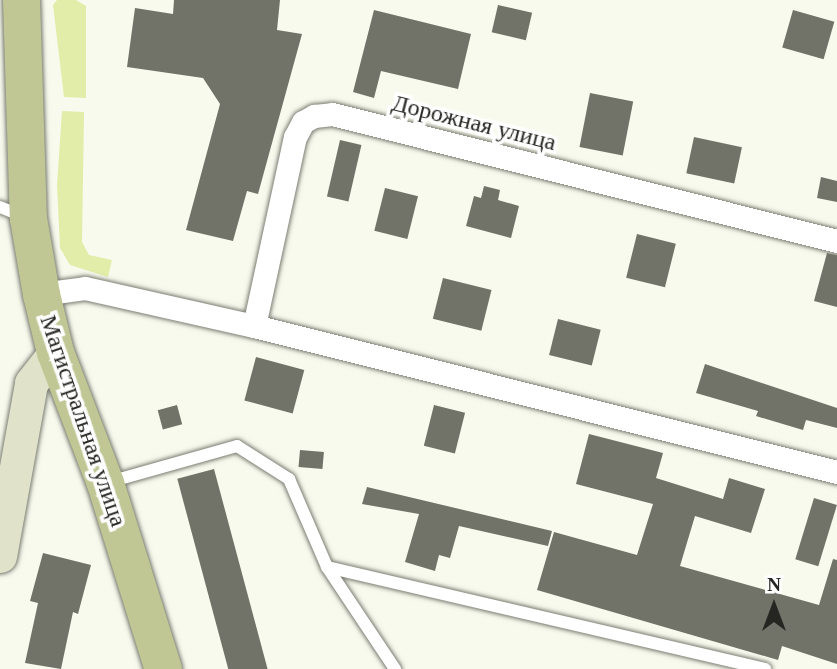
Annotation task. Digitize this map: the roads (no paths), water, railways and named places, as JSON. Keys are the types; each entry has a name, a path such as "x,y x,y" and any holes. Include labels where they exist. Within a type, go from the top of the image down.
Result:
{"main road":[{"name":"Магистральная улица","path":"17,16 14,213 41,294 55,352 105,483 163,669"}],"street":[{"name":"Дорожная улица","path":"254,326 295,137 303,122 314,116 332,114 837,241"},
{"path":"41,294 85,288 254,326 837,472"},
{"path":"0,556 4,511 31,383 55,352"}],"lane":[{"path":"105,483 237,446 289,479 327,567 395,669"},
{"path":"327,567 765,669"}]}
